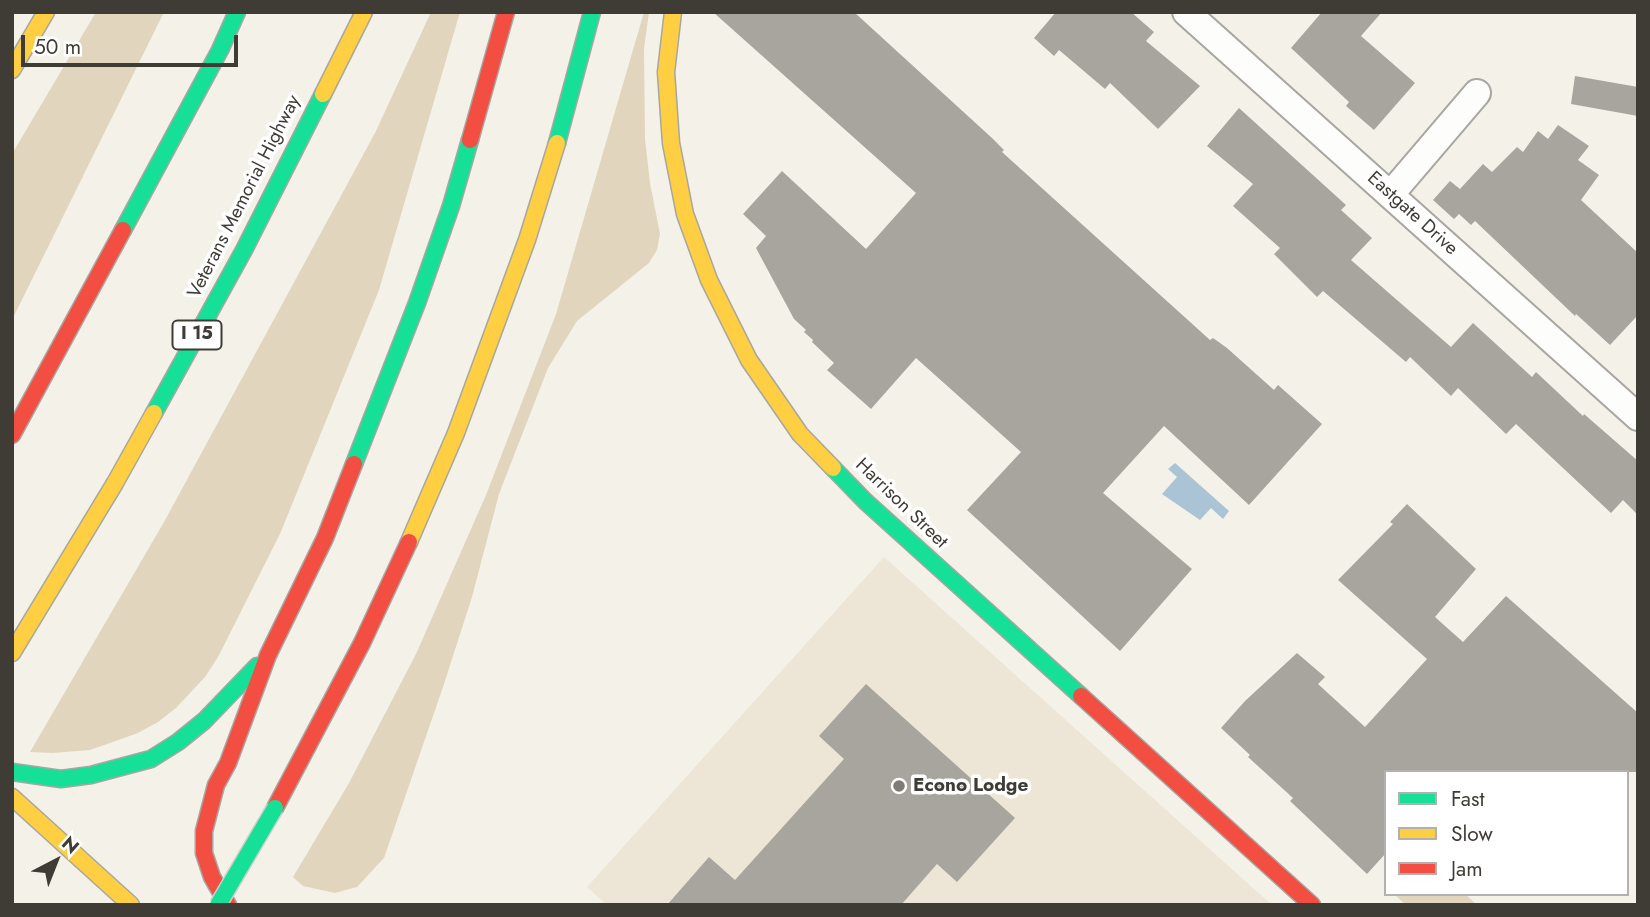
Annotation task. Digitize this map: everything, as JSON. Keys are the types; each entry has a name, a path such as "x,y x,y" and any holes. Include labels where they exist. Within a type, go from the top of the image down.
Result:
{"main road":[{"path":"12,70 46,12"},
{"path":"12,435 237,12"},
{"name":"Veterans Memorial Highway","path":"14,650 115,483 231,273 363,12"},
{"path":"228,905 212,877 204,853 204,831 216,785 228,763 268,655 325,538 417,303 451,206 506,12"},
{"path":"218,905 275,808 362,643 456,433 527,240 554,154 592,12"},
{"name":"Harrison Street","path":"673,12 666,72 671,143 685,214 709,280 749,360 800,434 865,501 1312,905"},
{"path":"12,772 61,779 101,773 151,759 204,721 268,655"},
{"path":"12,797 131,905"}],"street":[{"name":"Eastgate Drive","path":"1186,12 1637,415"},
{"path":"1390,195 1477,93"}],"shaded area":[{"path":"96,12 164,12 12,320 12,154"},
{"path":"431,12 460,12 379,290 280,534 218,657 205,677 176,708 138,733 90,750 30,752 164,522 375,133"},
{"path":"644,12 649,12 644,49 645,139 660,234 657,250 649,263 577,321 548,368 499,494 472,597 384,858 357,887 335,893 303,886 293,877 349,783 416,654 486,495 556,314"},
{"path":"884,557 1272,905 607,905 587,887"},
{"path":"1396,896 1467,896 1477,905 1406,905"}],"water":[{"path":"1175,463 1229,511 1223,519 1211,508 1200,520 1162,494 1177,477 1168,469"}],"building":[{"path":"713,12 854,12 992,138 1004,150 1002,152 1210,340 1213,338 1227,348 1274,390 1278,385 1322,424 1249,505 1164,426 1103,493 1192,569 1120,651 967,510 1021,452 916,358 871,409 827,370 834,363 812,342 804,332 806,330 794,319 756,248 766,236 743,214 782,171 866,249 916,193"},
{"path":"1056,12 1131,12 1154,32 1146,41 1200,86 1158,129 1110,83 1105,89 1059,50 1054,56 1034,38"},
{"path":"1322,12 1382,12 1361,36 1415,83 1374,130 1346,106 1349,102 1291,48"},
{"path":"1575,76 1638,87 1638,116 1571,104"},
{"path":"1239,108 1346,205 1341,210 1372,238 1351,260 1451,347 1473,323 1532,377 1536,372 1583,416 1584,414 1638,461 1638,515 1623,500 1611,513 1516,424 1506,434 1458,388 1451,396 1410,357 1406,362 1323,291 1317,297 1274,254 1280,248 1233,206 1253,184 1207,146"},
{"path":"1558,125 1589,146 1578,160 1599,175 1581,200 1638,253 1638,315 1610,345 1576,314 1575,316 1475,221 1471,225 1459,214 1454,219 1433,200 1450,181 1460,189 1483,164 1492,172 1517,147 1523,152 1538,131 1548,139"},
{"path":"1407,504 1476,569 1435,617 1463,642 1506,596 1638,713 1638,772 1384,770 1384,855 1367,874 1290,801 1293,798 1221,728 1245,701 1297,653 1325,677 1318,684 1365,727 1427,659 1338,580 1393,524 1390,522"},
{"name":"Econo Lodge","path":"866,684 1015,818 957,882 937,864 901,905 667,905 709,857 735,880 844,759 819,736"}],"traffic: fast":[{"path":"123,230 220,50 237,12"},
{"path":"557,143 592,12"},
{"path":"154,413 244,250 323,94"},
{"path":"354,464 417,303 451,206 470,140"},
{"path":"833,468 865,501 1081,696"},
{"path":"12,772 61,779 91,775 151,759 204,721 257,666"},
{"path":"218,905 275,808"}],"traffic: slow":[{"path":"12,70 46,12"},
{"path":"323,94 364,12"},
{"path":"673,12 666,72 671,143 685,214 709,280 749,360 800,434 833,468"},
{"path":"409,542 456,433 527,240 557,143"},
{"path":"12,653 154,413"},
{"path":"12,797 131,905"}],"traffic: jam":[{"path":"470,140 506,12"},
{"path":"12,435 123,230"},
{"path":"228,905 212,877 204,853 204,831 216,785 228,763 268,655 325,538 354,464"},
{"path":"275,808 362,643 409,542"},
{"path":"1081,696 1312,905"}],"place":[{"name":"Econo Lodge","path":"899,786"}]}
